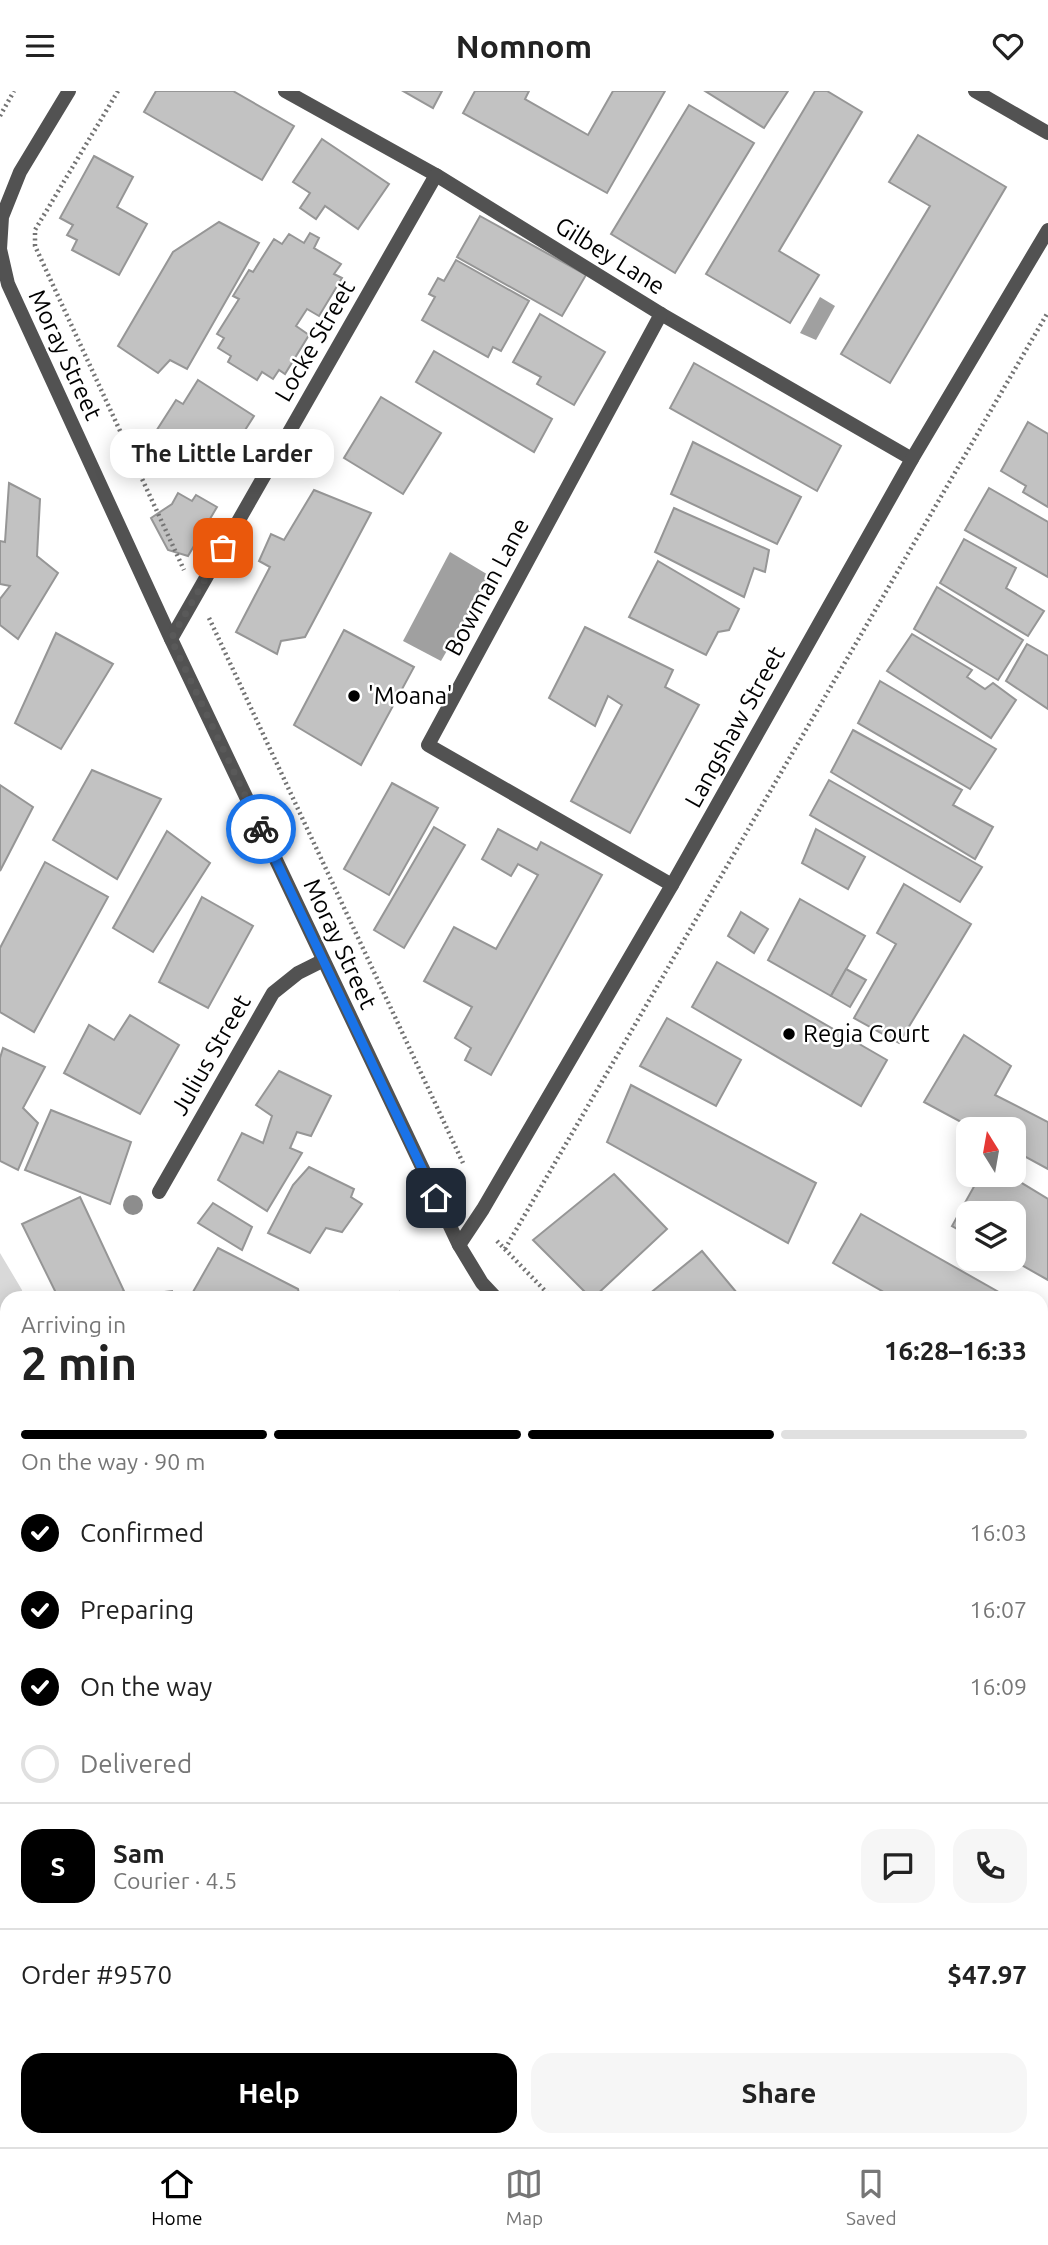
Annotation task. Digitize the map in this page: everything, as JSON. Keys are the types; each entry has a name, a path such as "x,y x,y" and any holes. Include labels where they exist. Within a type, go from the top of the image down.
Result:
{"street":[{"name":"Moray Street","path":"69,91 20,172 1,217 0,249 8,284 323,961 459,1245 490,1291"},
{"name":"Gilbey Lane","path":"285,91 436,175 661,314 912,459"},
{"path":"975,91 1048,133"},
{"name":"Locke Street","path":"171,639 436,175"},
{"name":"Langshaw Street","path":"459,1245 483,1209 672,885 912,459 1048,230"},
{"name":"Bowman Lane","path":"661,314 428,745 672,885"},
{"name":"Julius Street","path":"159,1192 272,993 298,973 323,961"}],"path":[{"path":"0,115 15,91"},
{"path":"118,91 35,230 35,246 184,572 197,594 463,1163"},
{"path":"505,1249 1048,312"},
{"path":"497,1241 545,1291"}],"shaded area":[{"path":"820,297 835,306 816,340 800,333"},
{"path":"450,552 490,576 441,661 403,641"},
{"path":"0,1253 22,1291 0,1291"}],"building":[{"path":"156,91 233,91 294,126 262,180 144,112"},
{"path":"403,91 442,91 433,108"},
{"path":"475,91 529,91 525,99 588,135 613,91 665,91 607,193 463,113"},
{"path":"705,91 788,91 764,128"},
{"path":"815,91 827,91 862,112 779,251 819,275 790,323 706,274"},
{"path":"689,105 754,143 675,273 611,234"},
{"path":"918,135 1006,187 890,383 841,354 930,206 889,182"},
{"path":"322,139 389,184 358,229 325,206 316,219 300,208 310,193 293,182"},
{"path":"94,156 133,177 117,207 147,224 119,275 72,250 77,240 67,235 73,225 60,218"},
{"path":"480,216 586,275 562,316 457,257"},
{"path":"219,222 259,243 187,369 170,360 158,373 118,346 173,252"},
{"path":"310,233 319,238 314,248 341,264 334,274 342,278 319,316 307,309 296,326 309,335 285,374 279,370 273,379 262,372 257,380 228,362 231,356 218,348 224,338 217,334 239,299 233,296 249,270 253,272 274,239 282,244 289,234 304,243"},
{"path":"456,260 529,301 501,351 493,347 488,357 422,320 435,297 429,294 438,278 444,281"},
{"path":"540,314 605,352 574,405 537,384 541,377 513,362"},
{"path":"434,351 552,419 534,452 416,382"},
{"path":"694,363 841,446 817,491 670,408"},
{"path":"198,380 254,416 240,438 246,442 229,469 215,461 211,467 178,446 175,451 153,436 176,400 183,404"},
{"path":"381,397 441,433 403,494 344,458"},
{"path":"1028,422 1048,434 1048,507 1023,492 1026,486 1001,471"},
{"path":"693,442 801,497 777,544 671,494"},
{"path":"9,483 40,499 37,556 58,573 18,639 0,625 0,599 10,586 0,584 0,541 5,542"},
{"path":"989,488 1048,522 1048,577 965,530"},
{"path":"314,490 371,513 305,637 281,641 277,654 236,632 270,567 259,561 271,534 284,540"},
{"path":"178,493 192,501 196,495 217,507 188,556 168,550 151,518 172,504"},
{"path":"674,508 769,550 765,572 754,568 744,597 655,552"},
{"path":"964,539 1016,568 1006,588 1044,611 1028,636 940,583"},
{"path":"658,561 739,609 729,630 718,632 706,655 629,617"},
{"path":"937,587 1023,640 998,680 914,629"},
{"path":"585,627 673,670 665,687 699,705 630,833 571,801 622,705 608,696 595,726 549,698"},
{"name":"'Moana'","path":"344,630 414,667 361,765 294,725"},
{"path":"56,633 113,664 61,749 15,723"},
{"path":"912,634 972,670 967,677 985,689 993,683 1016,700 991,738 887,671"},
{"path":"1027,644 1048,656 1048,709 1006,681"},
{"path":"880,681 996,749 970,789 858,723"},
{"path":"853,730 962,790 953,805 993,827 975,859 831,772"},
{"path":"92,770 161,799 117,879 53,840"},
{"path":"829,780 982,867 960,902 810,815"},
{"path":"392,783 438,808 389,895 344,869"},
{"path":"0,785 33,807 0,871"},
{"path":"434,827 465,845 404,948 374,930"},
{"path":"498,829 537,850 541,842 602,875 491,1075 465,1060 471,1048 455,1038 472,1007 424,981 454,927 496,949 538,875 518,864 511,876 482,859"},
{"path":"816,829 865,857 848,889 802,863"},
{"path":"167,831 210,863 153,952 113,928"},
{"path":"45,862 108,897 34,1032 0,1012 0,948"},
{"path":"904,884 971,924 899,1043 854,1018 896,944 877,933"},
{"path":"202,897 253,926 208,1008 159,982"},
{"path":"800,899 865,936 831,996 768,960"},
{"path":"741,912 768,929 754,953 728,936"},
{"name":"Regia Court","path":"717,962 887,1060 861,1106 692,1007"},
{"path":"846,969 866,980 850,1007 831,996"},
{"path":"130,1015 179,1045 140,1114 64,1073 89,1025 114,1040"},
{"path":"667,1018 741,1060 716,1106 640,1066"},
{"path":"964,1035 1011,1066 995,1095 1048,1122 1048,1169 1026,1157 1026,1117 956,1117 956,1119 924,1102"},
{"path":"3,1048 45,1067 23,1108 38,1123 18,1170 0,1161 0,1058"},
{"path":"279,1071 331,1096 311,1136 297,1132 290,1148 302,1153 267,1211 218,1180 242,1133 263,1143 272,1116 256,1105"},
{"path":"631,1085 816,1183 788,1243 607,1142"},
{"path":"51,1110 131,1142 110,1204 25,1170"},
{"path":"309,1167 354,1189 351,1197 362,1204 342,1232 326,1228 310,1253 268,1233 293,1185"},
{"path":"614,1174 667,1229 601,1291 584,1291 533,1240"},
{"path":"1026,1186 1048,1199 1048,1280 1026,1268 1026,1201 966,1201 974,1187"},
{"path":"80,1197 124,1291 55,1291 22,1224"},
{"path":"213,1203 252,1227 242,1250 198,1223"},
{"path":"861,1214 956,1268 956,1271 962,1271 997,1291 882,1291 833,1263"},
{"path":"218,1248 298,1291 194,1291"},
{"path":"702,1251 735,1291 653,1291"}],"way so far":[{"path":"223,548 171,639 261,829"}],"place":[{"name":"The Little Larder","path":"223,548"},
{"name":"'Moana'","path":"354,696"},
{"name":"Regia Court","path":"789,1034"}],"route":[{"path":"261,829 436,1198"}]}
